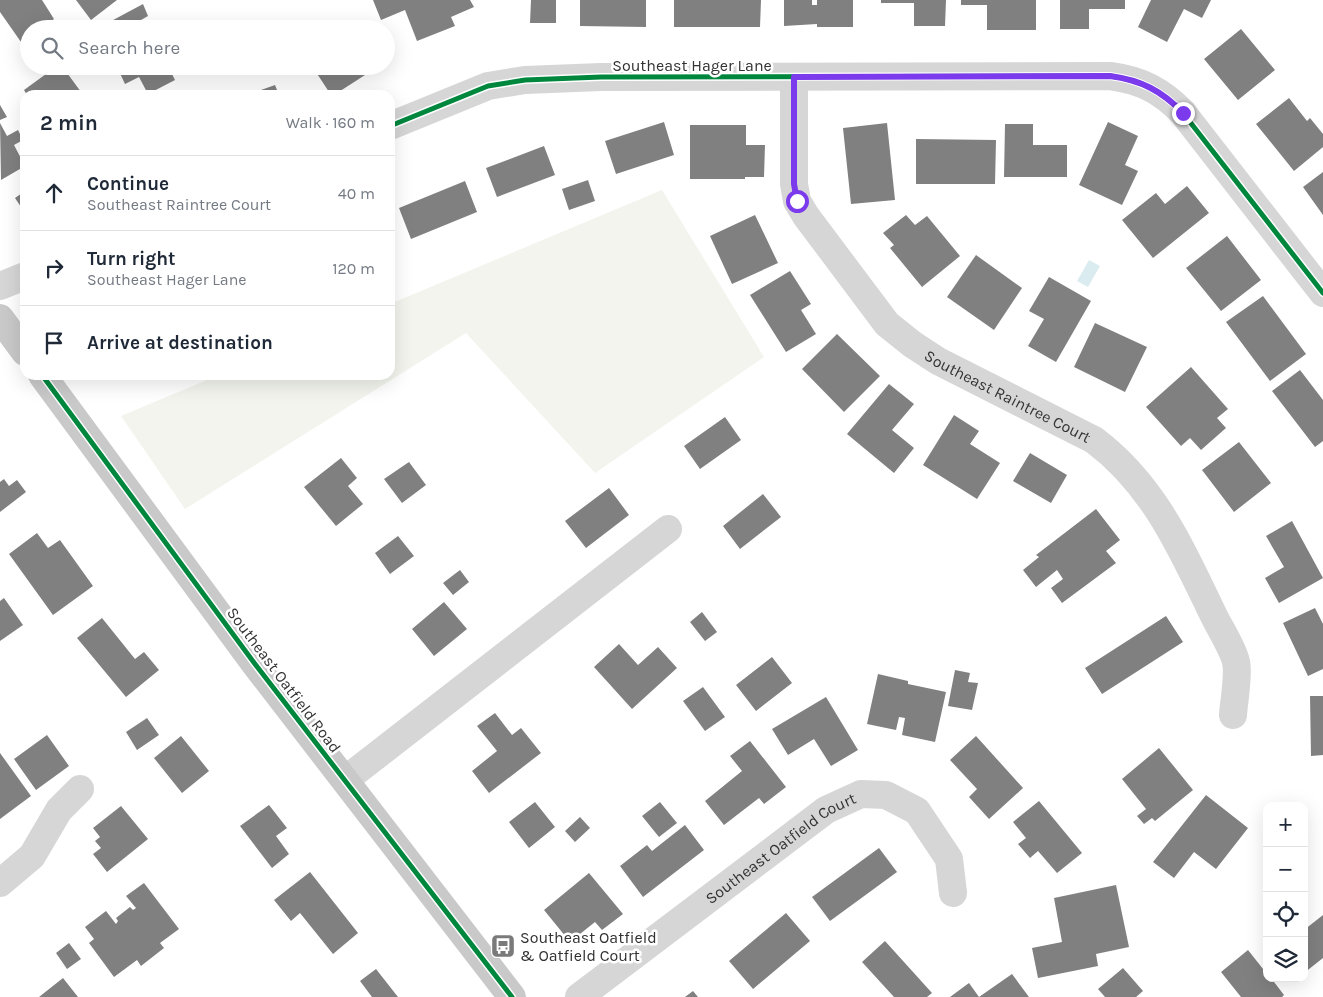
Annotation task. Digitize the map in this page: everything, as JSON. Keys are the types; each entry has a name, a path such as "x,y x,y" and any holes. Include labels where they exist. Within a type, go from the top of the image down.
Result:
{"main road":[{"path":"0,318 20,345"},
{"name":"Southeast Oatfield Road","path":"46,380 255,664 512,997"}],"street":[{"name":"Southeast Hager Lane","path":"395,124 488,86 526,80 601,77 1110,76 1130,78 1150,86 1169,98 1183,113 1323,293"},
{"name":"Southeast Raintree Court","path":"794,77 794,184 797,201 806,216 887,324 912,344 938,361 1094,440 1112,454 1136,478 1157,506 1194,575 1236,662 1233,715"},
{"path":"0,286 20,278"},
{"path":"345,780 668,529"},
{"path":"0,883 32,856 59,810 80,789"},
{"name":"Southeast Oatfield Court","path":"579,997 826,810 861,794 886,795 917,811 949,859 953,894"}],"shaded area":[{"path":"662,190 764,357 595,473 466,333 395,377 395,302"},
{"path":"1089,260 1100,266 1088,287 1077,281"},
{"path":"207,380 391,380 185,509 121,416"}],"building":[{"path":"0,0 42,0 54,19 20,20 20,41 0,12"},
{"path":"76,0 117,0 91,20"},
{"path":"373,0 470,0 474,7 451,17 455,26 417,41 405,10 381,20"},
{"path":"531,0 556,0 556,23 530,23"},
{"path":"580,0 646,0 646,27 580,26"},
{"path":"674,0 761,0 760,27 674,27"},
{"path":"784,0 812,0 812,5 817,5 817,0 853,0 853,27 817,27 817,24 784,26"},
{"path":"881,0 946,0 945,26 914,26 914,3 881,3"},
{"path":"961,0 1036,0 1036,30 987,30 987,5 961,5"},
{"path":"1060,0 1125,0 1125,9 1089,9 1089,29 1060,29"},
{"path":"1151,0 1211,0 1202,18 1184,9 1167,42 1138,27"},
{"path":"143,4 148,16 141,20 113,20"},
{"path":"1241,29 1275,70 1238,100 1204,59"},
{"path":"45,75 69,75 80,90 24,90"},
{"path":"121,75 172,75 175,80 156,90 146,90 139,77 125,84"},
{"path":"318,75 365,75 342,90 328,90"},
{"path":"275,85 277,90 261,90"},
{"path":"1289,98 1307,121 1310,118 1323,134 1323,147 1294,171 1256,124"},
{"path":"0,105 7,117 0,120"},
{"path":"664,122 674,155 616,174 605,141"},
{"path":"1108,122 1138,136 1125,165 1138,171 1122,205 1079,185"},
{"path":"0,123 7,136 18,130 20,134 20,142 14,145 20,156 20,169 1,180"},
{"path":"887,123 895,200 851,204 843,128"},
{"path":"1005,124 1033,124 1033,145 1067,145 1067,177 1004,177"},
{"path":"690,125 746,125 746,145 765,145 764,177 690,179"},
{"path":"916,139 996,140 995,184 916,184"},
{"path":"544,146 555,175 497,197 486,168"},
{"path":"1323,172 1323,215 1303,187"},
{"path":"588,180 595,201 569,210 562,189"},
{"path":"465,181 477,212 411,239 399,208"},
{"path":"1187,186 1209,213 1153,258 1122,220 1156,193 1165,204"},
{"path":"20,194 20,206 15,198"},
{"path":"755,215 778,263 732,284 710,236"},
{"path":"906,215 915,225 927,216 960,256 922,287 890,248 894,245 883,233"},
{"path":"1227,236 1261,280 1221,311 1186,268"},
{"path":"976,255 1022,288 994,330 947,297"},
{"path":"790,271 811,304 801,310 816,334 786,352 750,295"},
{"path":"1049,277 1091,301 1056,362 1028,346 1044,319 1029,311"},
{"path":"1263,296 1306,354 1270,381 1226,322"},
{"path":"1095,323 1147,347 1125,392 1074,367"},
{"path":"837,334 880,376 844,412 802,369"},
{"path":"1191,367 1228,409 1217,418 1226,428 1201,450 1190,438 1181,446 1146,407"},
{"path":"1300,370 1323,400 1323,441 1315,447 1272,391"},
{"path":"889,384 914,404 892,430 914,448 894,473 847,434"},
{"path":"954,415 979,431 970,444 1000,463 977,499 923,465"},
{"path":"725,417 741,440 700,469 684,446"},
{"path":"1239,442 1271,483 1234,512 1202,470"},
{"path":"1030,453 1067,475 1051,503 1013,481"},
{"path":"341,458 357,478 348,486 363,504 336,526 304,487"},
{"path":"409,462 426,485 402,503 384,479"},
{"path":"4,479 9,486 17,480 26,492 0,512 0,482"},
{"path":"609,488 629,515 586,548 565,521"},
{"path":"763,494 781,517 740,549 723,526"},
{"path":"1096,509 1120,540 1106,551 1116,563 1062,603 1051,588 1063,579 1057,570 1036,587 1023,570 1039,557 1036,555"},
{"path":"1292,521 1323,578 1279,603 1265,578 1284,567 1266,536"},
{"path":"37,533 48,548 60,540 93,586 53,615 9,554"},
{"path":"398,536 414,556 390,574 375,553"},
{"path":"460,570 469,582 453,595 443,583"},
{"path":"4,598 23,625 0,641 0,601"},
{"path":"444,602 467,629 434,656 412,629"},
{"path":"1315,608 1323,624 1323,669 1308,676 1283,623"},
{"path":"702,612 717,632 705,641 690,622"},
{"path":"1166,616 1183,642 1102,694 1085,668"},
{"path":"102,618 135,659 144,652 159,670 126,697 77,638"},
{"path":"619,644 638,665 658,647 677,668 632,709 594,667"},
{"path":"772,657 792,683 756,711 736,685"},
{"path":"955,670 970,673 968,682 978,683 972,710 948,706"},
{"path":"878,674 908,681 908,684 946,692 935,742 902,735 905,718 899,717 896,730 867,724"},
{"path":"703,687 725,717 705,731 683,701"},
{"path":"1310,696 1323,696 1323,755 1311,756"},
{"path":"826,697 858,750 831,766 814,739 788,755 772,729"},
{"path":"495,713 512,735 521,728 541,753 489,793 472,771 497,751 477,726"},
{"path":"147,718 159,735 137,750 126,732"},
{"path":"47,735 69,766 36,790 14,759"},
{"path":"181,736 209,771 182,793 154,758"},
{"path":"976,736 1023,788 989,819 969,797 977,789 950,760"},
{"path":"750,741 786,787 764,804 759,798 724,825 705,801 742,771 730,756"},
{"path":"1159,748 1193,790 1155,821 1152,818 1144,824 1137,816 1146,809 1122,779"},
{"path":"0,753 31,796 0,819"},
{"path":"1206,795 1248,828 1216,869 1194,852 1174,878 1153,862"},
{"path":"1039,801 1082,853 1057,873 1038,851 1030,858 1018,844 1026,838 1013,822"},
{"path":"535,802 555,827 529,848 509,822"},
{"path":"660,802 677,823 659,837 642,816"},
{"path":"269,805 287,828 276,836 289,854 272,868 240,826"},
{"path":"121,806 148,839 107,872 93,854 101,848 95,841 100,837 93,828"},
{"path":"580,817 590,828 575,842 565,831"},
{"path":"685,825 704,850 643,897 620,866 647,845 652,851"},
{"path":"879,848 897,872 830,921 812,897"},
{"path":"310,872 358,933 333,954 300,913 291,921 274,900"},
{"path":"589,873 623,914 602,930 595,922 570,942 544,910"},
{"path":"144,883 179,929 160,943 164,948 141,966 137,960 114,977 89,943 94,939 85,927 106,911 116,924 118,921 116,918 130,907 133,910 136,908 126,896"},
{"path":"1116,885 1129,947 1096,954 1098,966 1038,978 1032,948 1062,942 1054,898"},
{"path":"786,913 810,941 753,989 729,961"},
{"path":"1323,915 1323,958 1308,970 1308,937 1308,927"},
{"path":"885,941 932,993 927,997 894,997 862,962"},
{"path":"69,943 81,959 67,969 56,953"},
{"path":"1248,950 1263,969 1263,982 1274,982 1284,995 1282,997 1241,997 1221,972"},
{"path":"1123,968 1143,991 1136,997 1105,997 1098,989"},
{"path":"376,969 398,997 372,997 360,981"},
{"path":"1012,974 1029,997 979,997"},
{"path":"63,978 78,997 39,997"},
{"path":"969,983 979,997 950,997"},
{"path":"693,991 698,997 685,997"}],"cycle path":[{"path":"395,124 488,86 525,80 601,77 1110,76 1132,80 1167,98 1183,113 1323,293"},
{"path":"46,380 255,664 512,997"}],"place":[{"name":"Southeast Oatfield & Oatfield Court","path":"503,946"}],"route":[{"path":"797,201 794,184 794,77 1110,76 1130,78 1150,86 1169,98 1183,113"}]}
